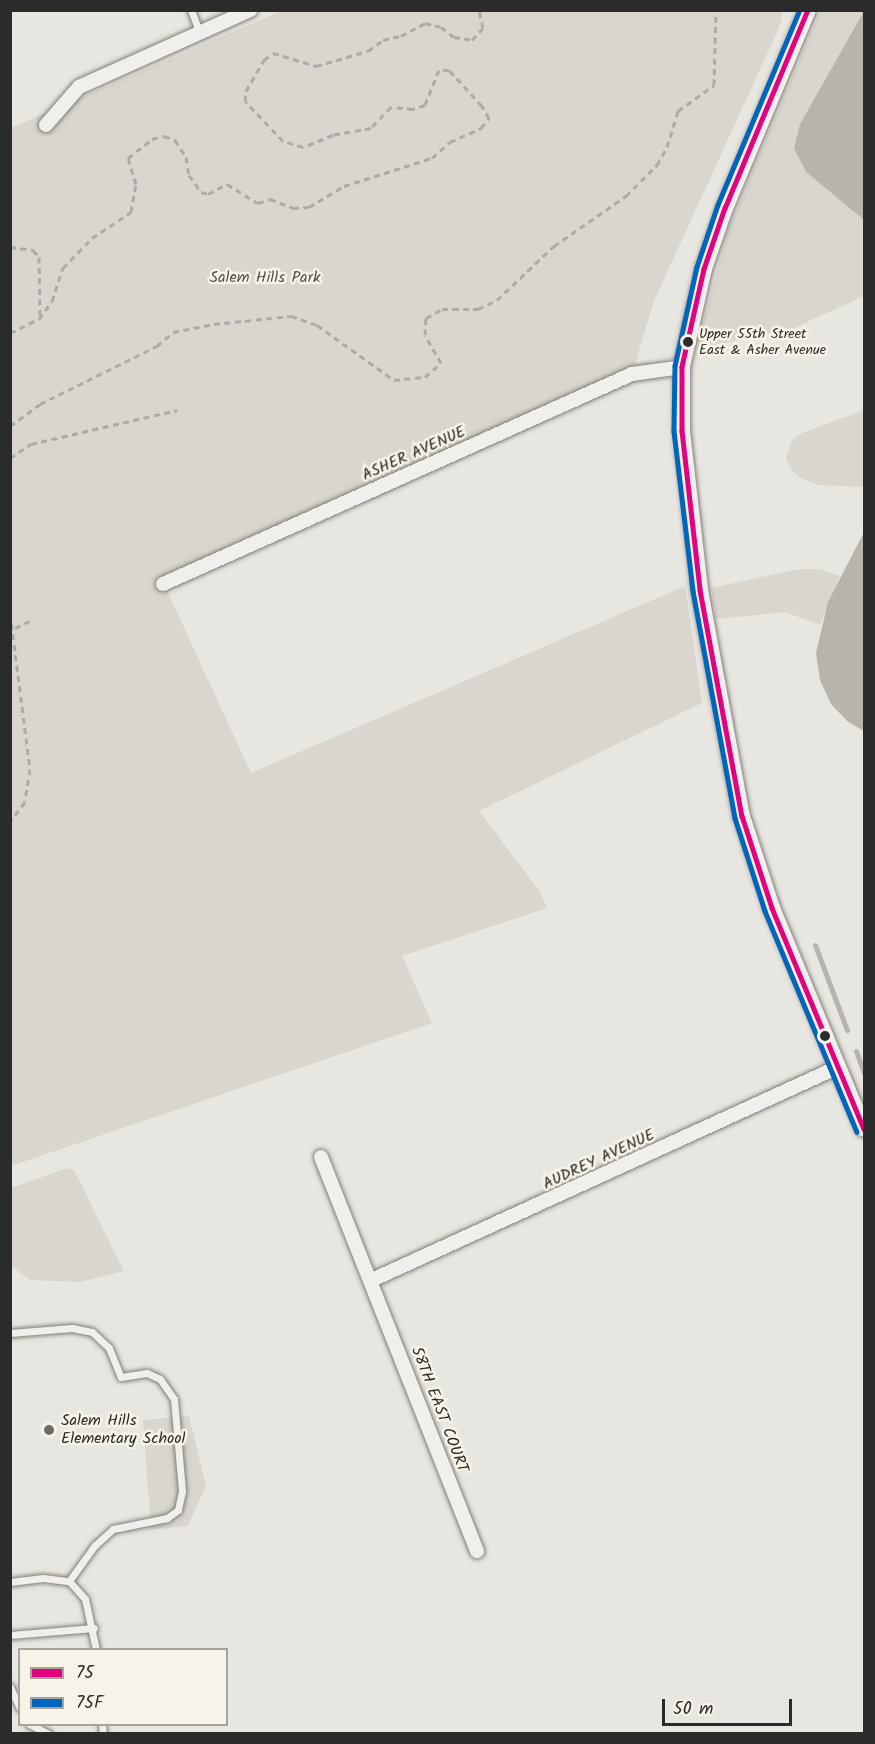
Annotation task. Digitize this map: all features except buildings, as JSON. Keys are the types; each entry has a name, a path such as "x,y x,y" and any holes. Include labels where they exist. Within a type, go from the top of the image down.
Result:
{"street":[{"path":"46,125 79,87 250,10"},
{"path":"808,10 712,241 682,367 682,440 694,550 739,804 762,881 864,1129"},
{"name":"ASHER AVENUE","path":"163,584 632,374 682,367"},
{"name":"AUDREY AVENUE","path":"372,1280 838,1067"},
{"name":"58TH EAST COURT","path":"321,1157 372,1280 477,1551"}],"lane":[{"path":"191,10 200,33"},
{"path":"10,1333 72,1328 92,1332 109,1348 121,1377 147,1373 160,1379 174,1399 182,1491 178,1510 167,1518 113,1529 95,1545 69,1581"},
{"path":"10,1582 43,1578 69,1581 85,1599 94,1628 96,1648"},
{"path":"10,1635 94,1628"},
{"path":"11,1688 18,1704"},
{"path":"31,1726 49,1734"}],"path":[{"path":"10,333 39,319 52,301 63,268 92,238 131,212 136,184 128,158 152,139 164,136 175,140 186,157 189,175 201,192 208,194 227,184 258,203 270,199 293,208 309,207 344,186 432,158 450,142 481,128 489,118 482,106 449,70 439,70 424,105 413,109 391,107 370,128 333,135 303,147 283,141 245,101 246,90 264,60 273,53 316,66 368,51 383,40 401,36 425,23 441,27 454,38 472,40 483,28 479,10"},
{"path":"10,426 40,404 157,346 173,332 214,324 291,316 317,325 394,380 425,377 441,363 425,335 426,318 442,309 478,309 497,300 554,246 626,196 657,165 667,147 678,111 714,85 716,10"},
{"path":"10,247 33,250 39,258 39,319"},
{"path":"10,458 31,444 177,410"},
{"path":"10,613 15,628 30,769 25,802 10,822"},
{"path":"15,628 32,620"}],"green space":[{"name":"Salem Hills Park","path":"281,11 783,11 779,28 654,301 632,374 164,584 251,773 685,586 702,703 479,811 540,892 547,908 402,956 432,1023 11,1166 11,128"},
{"path":"820,11 864,11 800,124 794,148 806,172 864,220 864,296 794,328 696,349 728,230"},
{"path":"864,410 864,487 818,485 800,478 790,468 786,458 792,440 802,433"},
{"path":"799,569 820,569 840,576 820,625 785,612 716,619 711,588"},
{"path":"67,1168 74,1170 124,1271 80,1282 29,1280 11,1265 11,1188"},
{"path":"189,1416 206,1486 188,1526 151,1530 143,1420"}],"shaded area":[{"path":"864,11 864,220 806,172 794,148 800,124"},
{"path":"864,532 864,731 848,722 831,704 820,680 816,653 828,602"}],"waterway":[{"path":"815,945 847,1030"},
{"path":"856,1051 864,1073"}],"transit line":[{"name":"75F","path":"800,10 718,205 697,267 675,366 674,431 693,591 735,818 765,911 857,1132"},
{"name":"75","path":"808,10 725,208 704,269 682,367 682,431 700,590 742,816 772,908 864,1129"}],"place":[{"name":"Upper 55th Street East & Asher Avenue","path":"688,342"},
{"name":"Salem Hills Elementary School","path":"49,1430"}]}
